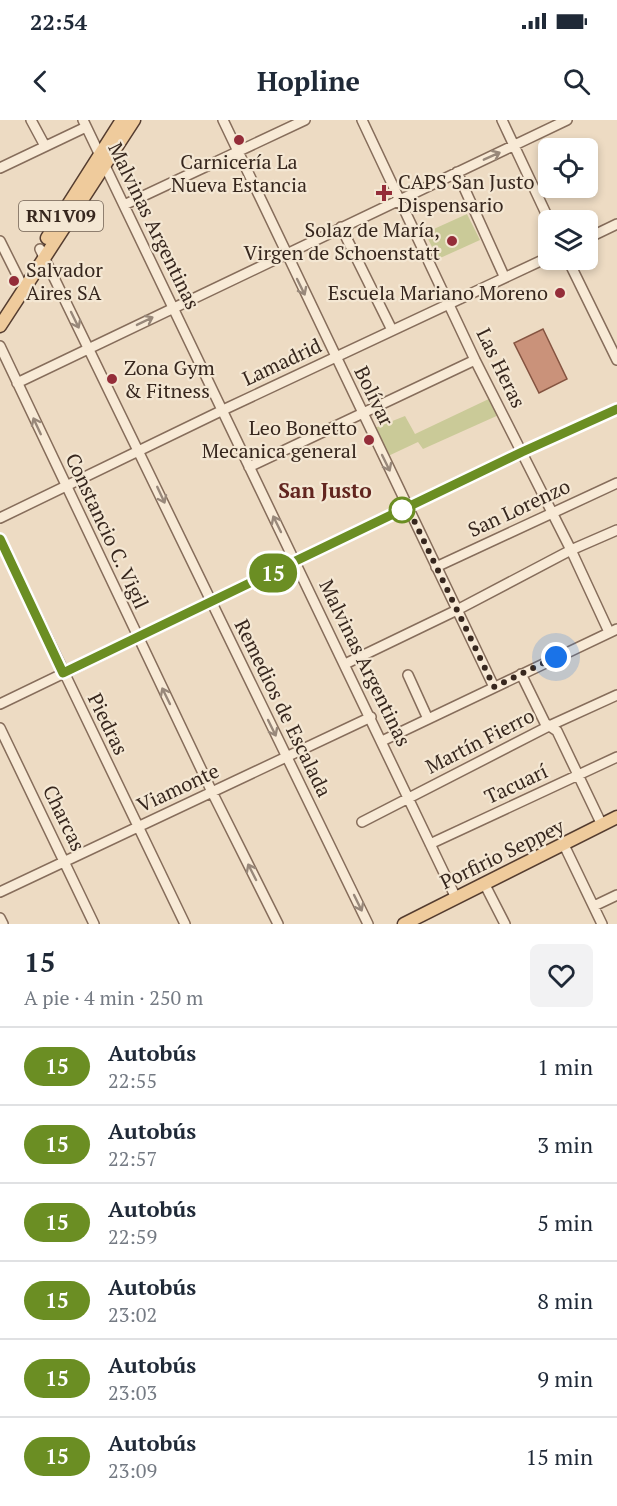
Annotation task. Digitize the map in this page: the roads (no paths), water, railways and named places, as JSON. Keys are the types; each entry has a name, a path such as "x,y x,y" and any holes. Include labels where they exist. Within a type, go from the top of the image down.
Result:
{"main road":[{"name":"RN1V09","path":"0,327 42,253 102,160 123,120"},
{"name":"RN1V09","path":"102,160 134,120"},
{"name":"RN1V09","path":"0,312 42,253"},
{"name":"Porfirio Seppey","path":"412,922 617,818"}],"street":[{"path":"31,120 45,146"},
{"name":"Bolívar","path":"223,120 494,687"},
{"path":"124,205 305,120"},
{"name":"Las Heras","path":"362,120 475,360 613,630"},
{"path":"502,120 544,210"},
{"path":"17,383 567,120"},
{"path":"0,168 85,123"},
{"name":"Malvinas Argentinas","path":"85,123 456,898"},
{"path":"457,172 504,276"},
{"path":"598,233 617,224"},
{"path":"341,227 392,330"},
{"path":"0,241 20,281"},
{"name":"Remedios de Escalada","path":"42,253 368,924"},
{"name":"Lamadrid","path":"0,518 538,261"},
{"path":"573,270 617,360"},
{"name":"Constancio C. Vigil","path":"0,346 212,792 278,924"},
{"path":"249,467 475,360"},
{"path":"0,704 522,452 617,409"},
{"name":"San Lorenzo","path":"436,567 617,483"},
{"path":"345,664 457,610 571,550 617,530"},
{"name":"Piedras","path":"0,539 185,924"},
{"path":"382,741 613,630"},
{"path":"521,674 545,723 557,731 602,825"},
{"path":"408,675 428,719"},
{"name":"Martín Fierro","path":"362,822 549,726 617,695"},
{"name":"Viamonte","path":"0,892 371,717"},
{"name":"Charcas","path":"0,728 94,924"},
{"name":"Tacuarí","path":"430,844 617,757"},
{"path":"564,845 602,924"},
{"path":"485,885 505,924"},
{"path":"594,906 617,895"},
{"path":"0,918 3,924"}],"place":[{"name":"Carnicería La Nueva Estancia","path":"239,140"},
{"name":"CAPS San Justo Dispensario","path":"384,193"},
{"name":"Solaz de María, Virgen de Schoenstatt","path":"452,241"},
{"name":"Salvador Aires SA","path":"14,281"},
{"name":"Escuela Mariano Moreno","path":"560,293"},
{"name":"Zona Gym & Fitness","path":"112,379"},
{"name":"Leo Bonetto Mecanica general","path":"369,440"}],"district":[{"name":"San Justo","path":"325,491"}]}
